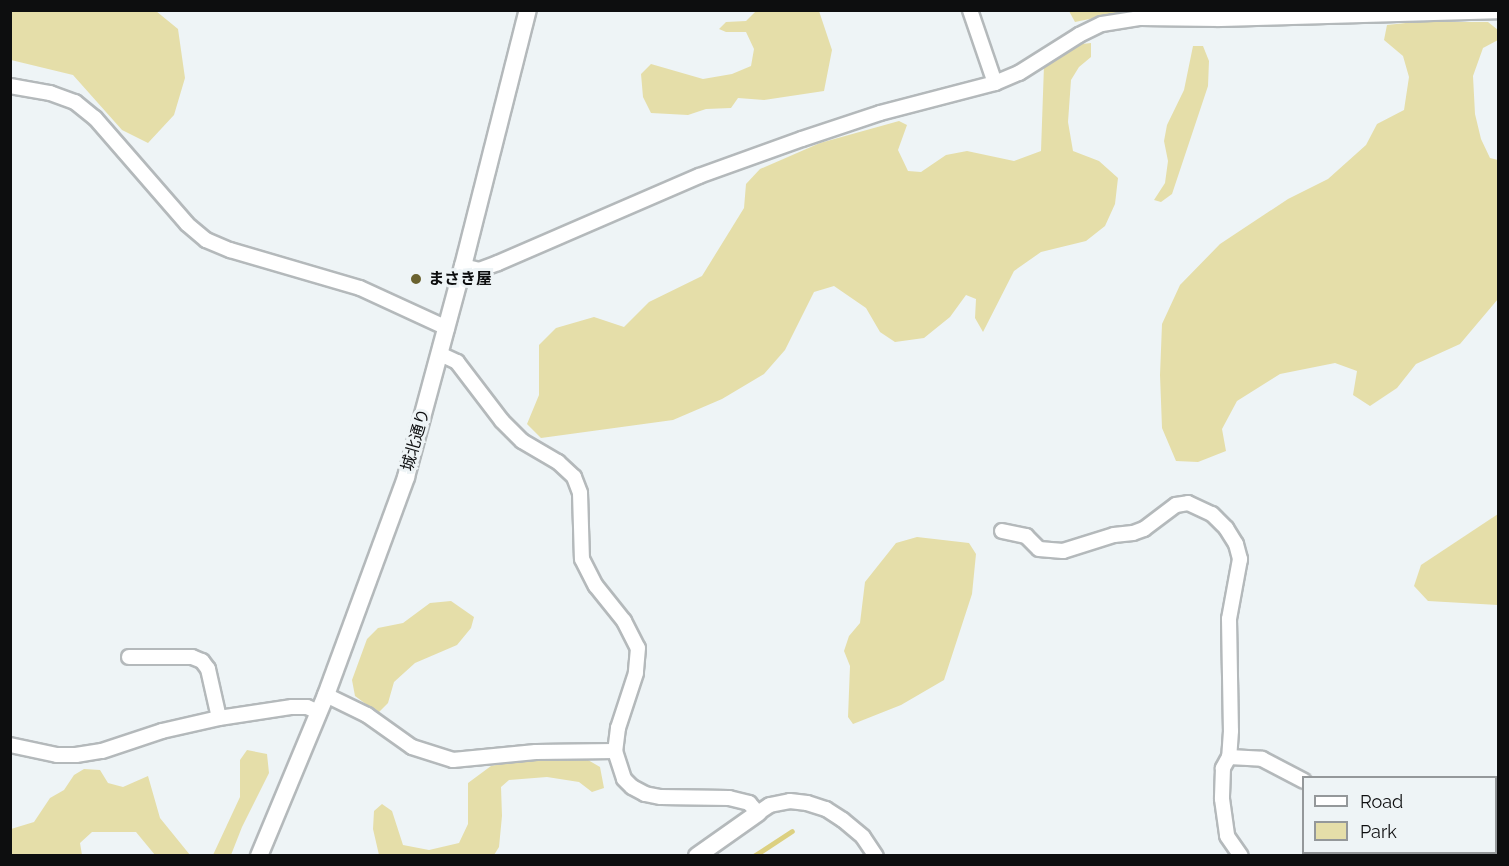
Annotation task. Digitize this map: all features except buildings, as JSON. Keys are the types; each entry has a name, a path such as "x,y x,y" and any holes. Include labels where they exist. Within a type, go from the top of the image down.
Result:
{"street":[{"name":"城北通り","path":"259,855 326,695 406,477 447,328 528,10"},
{"path":"970,10 995,83"},
{"path":"463,266 479,270 498,263 699,176 802,139 880,113 995,83 1019,73 1079,35 1102,24 1124,19 1498,11"},
{"path":"10,86 50,93 75,102 95,118 187,224 206,240 230,250 360,288 447,328"},
{"path":"440,354 457,362 478,392 522,441 558,462 574,477 582,506 582,559 596,586 634,636 638,648 636,673 618,728 615,751 624,779 632,788 645,794 661,797 729,798 749,803 758,813"},
{"path":"1002,531 1016,532 1026,537 1039,549 1063,551 1144,529 1176,505 1188,503 1212,514 1236,544 1240,559 1229,619 1231,731 1229,757 1223,768 1222,780 1227,836 1241,855"},
{"path":"129,657 192,657 202,661 208,669 219,718"},
{"path":"326,695 367,715 412,747 453,760 536,752 615,751"},
{"path":"10,745 57,755 76,755 102,751 162,731 219,718 292,707 307,707 319,712"},
{"path":"1229,757 1262,759 1302,779"},
{"path":"697,855 770,805 790,801 826,809 863,837 876,855"}],"green space":[{"path":"1069,10 1128,11 1075,22"},
{"path":"10,11 156,11 178,29 185,78 174,115 148,143 122,130 73,75 11,60"},
{"path":"756,11 819,11 832,50 824,91 764,100 738,98 731,108 706,109 688,115 651,113 643,97 641,74 651,64 703,79 732,74 751,66 754,49 746,32 726,32 719,29 726,22 746,21"},
{"path":"1415,22 1488,22 1498,30 1498,40 1483,48 1473,76 1475,114 1481,139 1490,158 1498,160 1498,299 1460,344 1416,364 1397,388 1370,406 1353,395 1357,371 1335,363 1280,374 1237,401 1222,429 1226,451 1198,462 1176,461 1162,428 1160,375 1162,324 1180,285 1220,244 1288,199 1328,179 1366,145 1377,124 1404,110 1409,77 1403,56 1384,40 1387,25"},
{"path":"1091,43 1091,57 1079,67 1071,80 1068,122 1073,151 1099,161 1118,178 1115,204 1105,226 1086,241 1041,252 1014,271 983,332 975,318 976,299 966,295 950,317 924,338 895,342 880,332 866,308 834,286 814,292 785,350 764,374 722,399 673,420 541,438 527,424 539,395 539,345 556,328 594,317 624,327 649,302 702,276 744,208 746,184 760,169 820,143 899,121 907,125 898,150 908,171 921,172 946,155 967,151 1014,161 1041,151 1044,65 1082,44"},
{"path":"1193,46 1203,46 1209,61 1208,86 1172,194 1161,202 1154,200 1165,183 1168,161 1164,141 1167,125 1184,90"},
{"path":"1498,514 1498,605 1428,601 1414,586 1421,565"},
{"path":"917,537 969,543 976,554 972,594 944,680 901,705 853,724 848,717 850,666 844,651 849,636 860,623 865,582 896,543"},
{"path":"451,601 474,617 471,628 457,645 415,663 394,682 388,703 378,713 355,696 352,680 367,639 378,628 403,623 430,603"},
{"path":"247,750 267,754 269,773 231,855 213,855 240,797 240,760"},
{"path":"531,758 588,760 600,767 604,788 592,792 579,782 547,777 509,780 501,787 502,816 499,847 494,855 379,855 373,829 374,811 382,804 392,811 403,845 429,850 459,843 468,824 468,783 491,766"},
{"path":"84,769 100,770 108,783 123,787 148,776 160,818 190,855 155,855 136,832 92,832 80,843 82,855 11,855 11,829 34,822 50,798 64,790 74,775"}],"waterway":[{"path":"754,856 792,831"}],"place":[{"name":"まさき屋","path":"416,279"}]}
